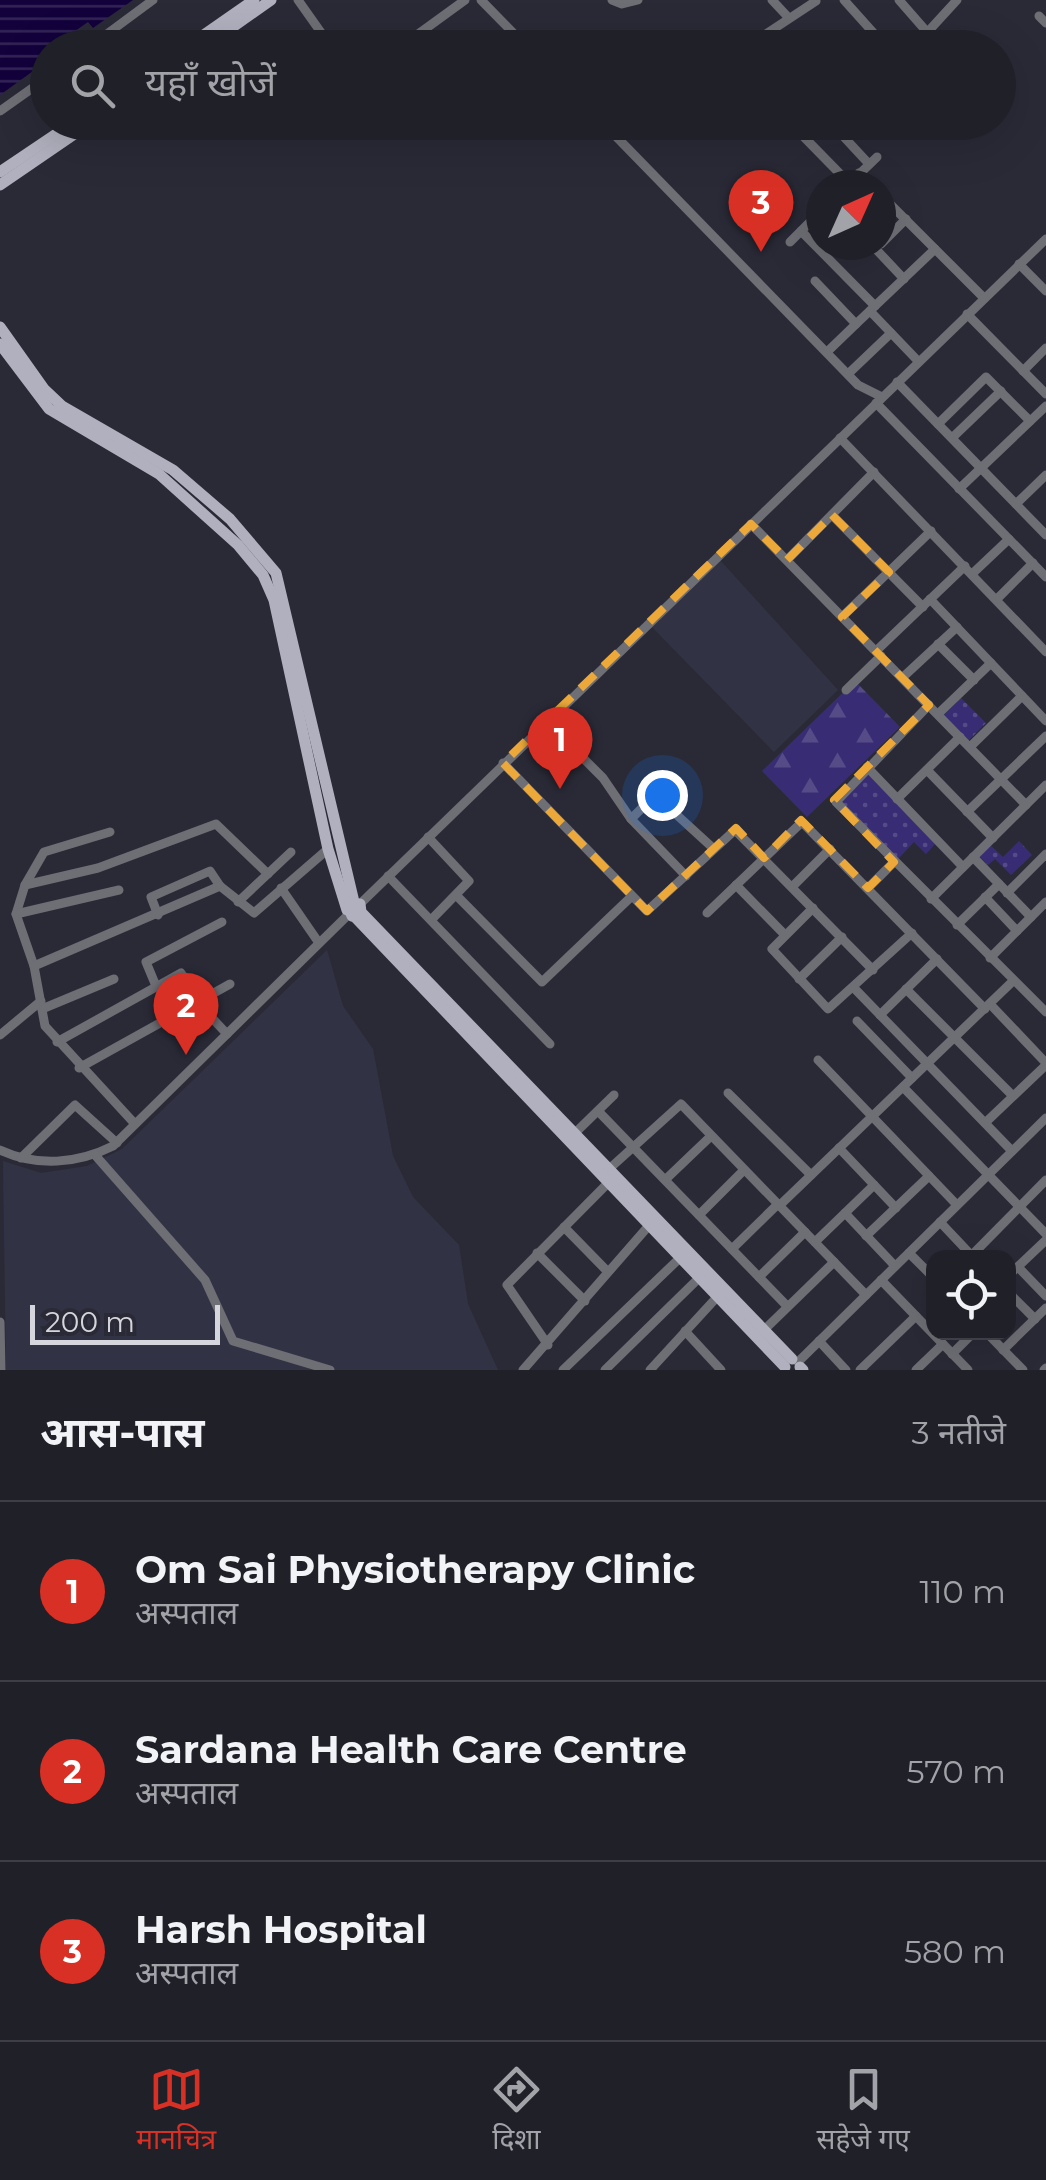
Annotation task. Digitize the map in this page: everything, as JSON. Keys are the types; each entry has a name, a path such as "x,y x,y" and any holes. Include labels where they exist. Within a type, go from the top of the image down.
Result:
{"main road":[{"path":"210,30 254,0"},
{"path":"228,30 271,0"},
{"path":"0,172 47,140"},
{"path":"0,185 66,140"},
{"path":"0,326 44,389 62,406 173,470 230,519 276,574 354,910 575,1134 609,1175"},
{"path":"0,344 49,408 159,474 238,545 263,575 276,612 328,849 354,910 795,1366"},
{"path":"684,1253 718,1296 795,1366"}],"street":[{"path":"112,30 153,0"},
{"path":"298,0 319,30"},
{"path":"424,30 465,0"},
{"path":"481,0 510,30"},
{"path":"612,0 638,0"},
{"path":"772,0 787,16"},
{"path":"771,30 816,0"},
{"path":"844,0 870,30"},
{"path":"899,0 925,30"},
{"path":"929,30 957,0"},
{"path":"0,112 30,90"},
{"path":"620,140 1046,577"},
{"path":"807,140 835,170"},
{"path":"850,140 873,160 863,170"},
{"path":"896,210 984,298"},
{"path":"896,229 906,220"},
{"path":"790,242 806,227"},
{"path":"801,232 918,361"},
{"path":"0,1150 46,1163 95,1155 117,1142 1046,239"},
{"path":"827,352 935,249"},
{"path":"889,260 904,278"},
{"path":"1019,264 1046,291"},
{"path":"815,281 856,324"},
{"path":"967,314 1046,394"},
{"path":"848,374 891,333"},
{"path":"1024,371 1046,348"},
{"path":"938,424 985,377 1030,421"},
{"path":"897,382 1046,535"},
{"path":"858,384 875,404"},
{"path":"952,438 1000,391"},
{"path":"960,488 1046,406"},
{"path":"840,438 1045,649"},
{"path":"787,560 874,472"},
{"path":"1016,504 1046,475"},
{"path":"832,515 888,572 956,627 1046,720"},
{"path":"751,524 1026,804"},
{"path":"842,617 931,531"},
{"path":"846,690 926,603 1008,539"},
{"path":"996,599 1033,563"},
{"path":"902,678 956,627"},
{"path":"938,644 974,680"},
{"path":"938,714 991,663"},
{"path":"970,747 1022,696"},
{"path":"929,705 836,802 1046,1012"},
{"path":"546,721 603,778 631,819 686,876"},
{"path":"968,812 1046,736"},
{"path":"897,799 960,737"},
{"path":"503,763 632,896 651,910 735,830 874,970"},
{"path":"866,767 963,867"},
{"path":"927,770 993,838"},
{"path":"931,899 1046,785"},
{"path":"631,819 658,795 714,849"},
{"path":"707,913 802,822 1046,1064 985,1124"},
{"path":"24,885 98,868 216,824 268,874"},
{"path":"110,832 44,852 24,885 16,914 34,966 45,1026 79,1068 135,1124"},
{"path":"428,837 468,881 431,920"},
{"path":"158,915 153,895 210,871 220,886 251,914 328,849"},
{"path":"792,887 830,850"},
{"path":"238,902 291,852"},
{"path":"1007,892 1046,854"},
{"path":"973,857 1031,917"},
{"path":"868,888 894,862"},
{"path":"388,876 550,1044"},
{"path":"956,924 998,884"},
{"path":"736,885 785,936"},
{"path":"34,966 220,886"},
{"path":"281,888 320,944"},
{"path":"16,914 119,890"},
{"path":"456,895 542,982 632,896"},
{"path":"984,897 1018,930"},
{"path":"990,958 1046,902"},
{"path":"813,908 772,952 828,1009 912,933"},
{"path":"156,986 146,962 222,922"},
{"path":"799,979 842,937"},
{"path":"880,1014 937,959"},
{"path":"57,1042 183,972 198,1001 227,1034"},
{"path":"0,1035 42,1005 114,979"},
{"path":"732,1249 1013,981"},
{"path":"79,1068 230,984"},
{"path":"854,988 1012,1152"},
{"path":"906,989 1013,1096"},
{"path":"857,1021 912,1078"},
{"path":"818,1060 958,1205"},
{"path":"903,1087 1046,1237 1018,1267 1046,1296"},
{"path":"728,1093 811,1175"},
{"path":"575,1134 614,1095"},
{"path":"548,1345 507,1289 632,1146 678,1104 866,1294"},
{"path":"21,1158 75,1105 117,1142"},
{"path":"598,1111 787,1306"},
{"path":"795,1366 988,1175 1043,1126"},
{"path":"666,1180 711,1136"},
{"path":"839,1148 896,1208"},
{"path":"95,1155 205,1280 234,1342 330,1370"},
{"path":"698,1215 744,1170"},
{"path":"866,1236 930,1176"},
{"path":"979,1250 1046,1180"},
{"path":"815,1242 874,1185"},
{"path":"845,1213 895,1266"},
{"path":"523,1370 654,1220"},
{"path":"940,1222 967,1250"},
{"path":"564,1227 608,1271"},
{"path":"759,1278 805,1232"},
{"path":"564,1370 684,1253"},
{"path":"909,1253 926,1270"},
{"path":"537,1254 585,1301"},
{"path":"764,1330 834,1262"},
{"path":"605,1370 700,1277"},
{"path":"881,1280 968,1370"},
{"path":"650,1370 718,1296"},
{"path":"1016,1300 1034,1319"},
{"path":"1004,1350 1046,1308"},
{"path":"860,1370 916,1316"},
{"path":"0,1322 1,1370"},
{"path":"684,1331 720,1370"},
{"path":"952,1354 966,1340"},
{"path":"994,1340 1023,1370"},
{"path":"819,1341 846,1370"},
{"path":"916,1370 943,1344"}],"highlighted area":[{"path":"832,515 889,572 842,617 929,705 834,800 894,862 868,888 801,820 764,858 736,828 647,911 503,763 751,524 787,560"}],"shaded area":[{"path":"0,0 133,0 93,28 88,22 77,30 30,30 30,73 0,95"},
{"path":"719,559 838,690 774,752 648,623"},
{"path":"327,950 343,1006 373,1049 393,1156 413,1197 459,1245 468,1304 498,1370 6,1370 3,1161 41,1173 87,1166 122,1149"}],"green space":[{"path":"855,681 900,727 807,817 762,771"},
{"path":"961,698 986,723 969,740 944,715"},
{"path":"866,771 935,844 926,854 914,842 898,859 839,799"},
{"path":"1019,841 1032,855 1011,875 995,859 988,865 976,853 987,842 1003,857"}],"place":[{"name":"Harsh Hospital","path":"761,252"},
{"name":"Om Sai Physiotherapy Clinic","path":"560,789"},
{"name":"Sardana Health Care Centre","path":"186,1055"}]}
